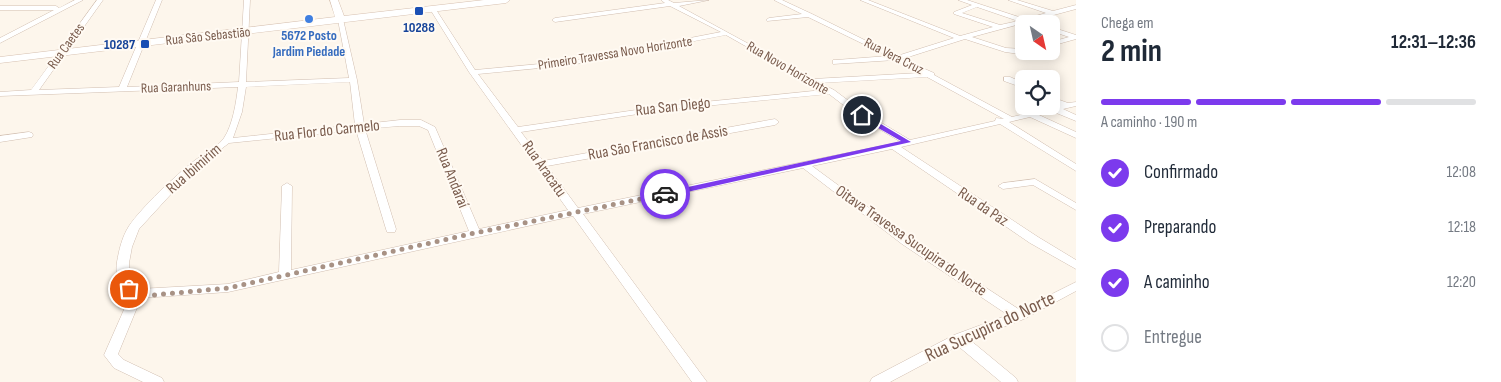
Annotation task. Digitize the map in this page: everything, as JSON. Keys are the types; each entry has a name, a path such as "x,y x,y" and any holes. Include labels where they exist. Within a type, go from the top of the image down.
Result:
{"street":[{"path":"0,42 59,8 80,0"},
{"name":"Rua Caetes","path":"33,93 100,0"},
{"path":"122,89 159,0"},
{"name":"Rua Ibimirim","path":"136,294 124,282 123,275 128,237 134,226 196,164 227,141 235,124 247,31 247,0"},
{"path":"334,0 341,20 360,128 391,228"},
{"name":"Rua São Sebastião","path":"0,60 341,20 430,4 506,0"},
{"path":"554,20 669,3 706,0"},
{"name":"Rua Vera Cruz","path":"777,0 932,75 1004,119 1076,168"},
{"path":"866,1 887,0"},
{"path":"961,0 1015,18"},
{"path":"1012,0 1052,13"},
{"path":"866,1 963,37 1015,52"},
{"name":"Rua Novo Horizonte","path":"669,3 727,33 830,92 862,115 908,142"},
{"name":"Rua Aracatu","path":"430,4 473,72 700,382"},
{"path":"978,6 956,13 999,28"},
{"path":"1046,15 1076,7"},
{"path":"0,8 59,8"},
{"path":"769,20 810,15"},
{"path":"836,62 897,58 963,37 1015,24"},
{"path":"1060,32 1076,37"},
{"name":"Primeiro Travessa Novo Horizonte","path":"473,72 571,63 727,33"},
{"path":"1060,41 1076,37"},
{"path":"810,81 932,75"},
{"path":"1007,79 1015,82"},
{"name":"Rua Garanhuns","path":"0,94 353,80"},
{"name":"Rua San Diego","path":"516,130 655,109 830,92"},
{"path":"1060,108 1076,118"},
{"path":"157,382 119,364 111,355 136,294 154,295 228,288 475,233 908,142 1025,115"},
{"path":"1032,115 1076,135"},
{"name":"Rua Flor do Carmelo","path":"227,141 413,122 426,125"},
{"name":"Rua São Francisco de Assis","path":"541,164 775,122"},
{"name":"Rua Andaraí","path":"426,125 432,129 475,233"},
{"path":"0,139 28,135"},
{"name":"Rua da Paz","path":"892,145 1034,240 1076,265"},
{"name":"Oitava Travessa Sucupira do Norte","path":"805,164 906,241 1019,316"},
{"path":"1003,186 1035,182 1076,207"},
{"path":"285,276 287,186"},
{"name":"Rua Sucupira do Norte","path":"877,382 959,339 1019,316 1076,286"},
{"path":"959,339 1011,382"}],"way so far":[{"path":"129,289 137,294 154,295 177,291 228,288 475,233 665,194"}],"place":[{"name":"10288","path":"419,11"},
{"name":"5672 Posto Jardim Piedade","path":"309,19"},
{"name":"10287","path":"145,44"}],"route":[{"path":"665,194 908,142 862,115"}]}
